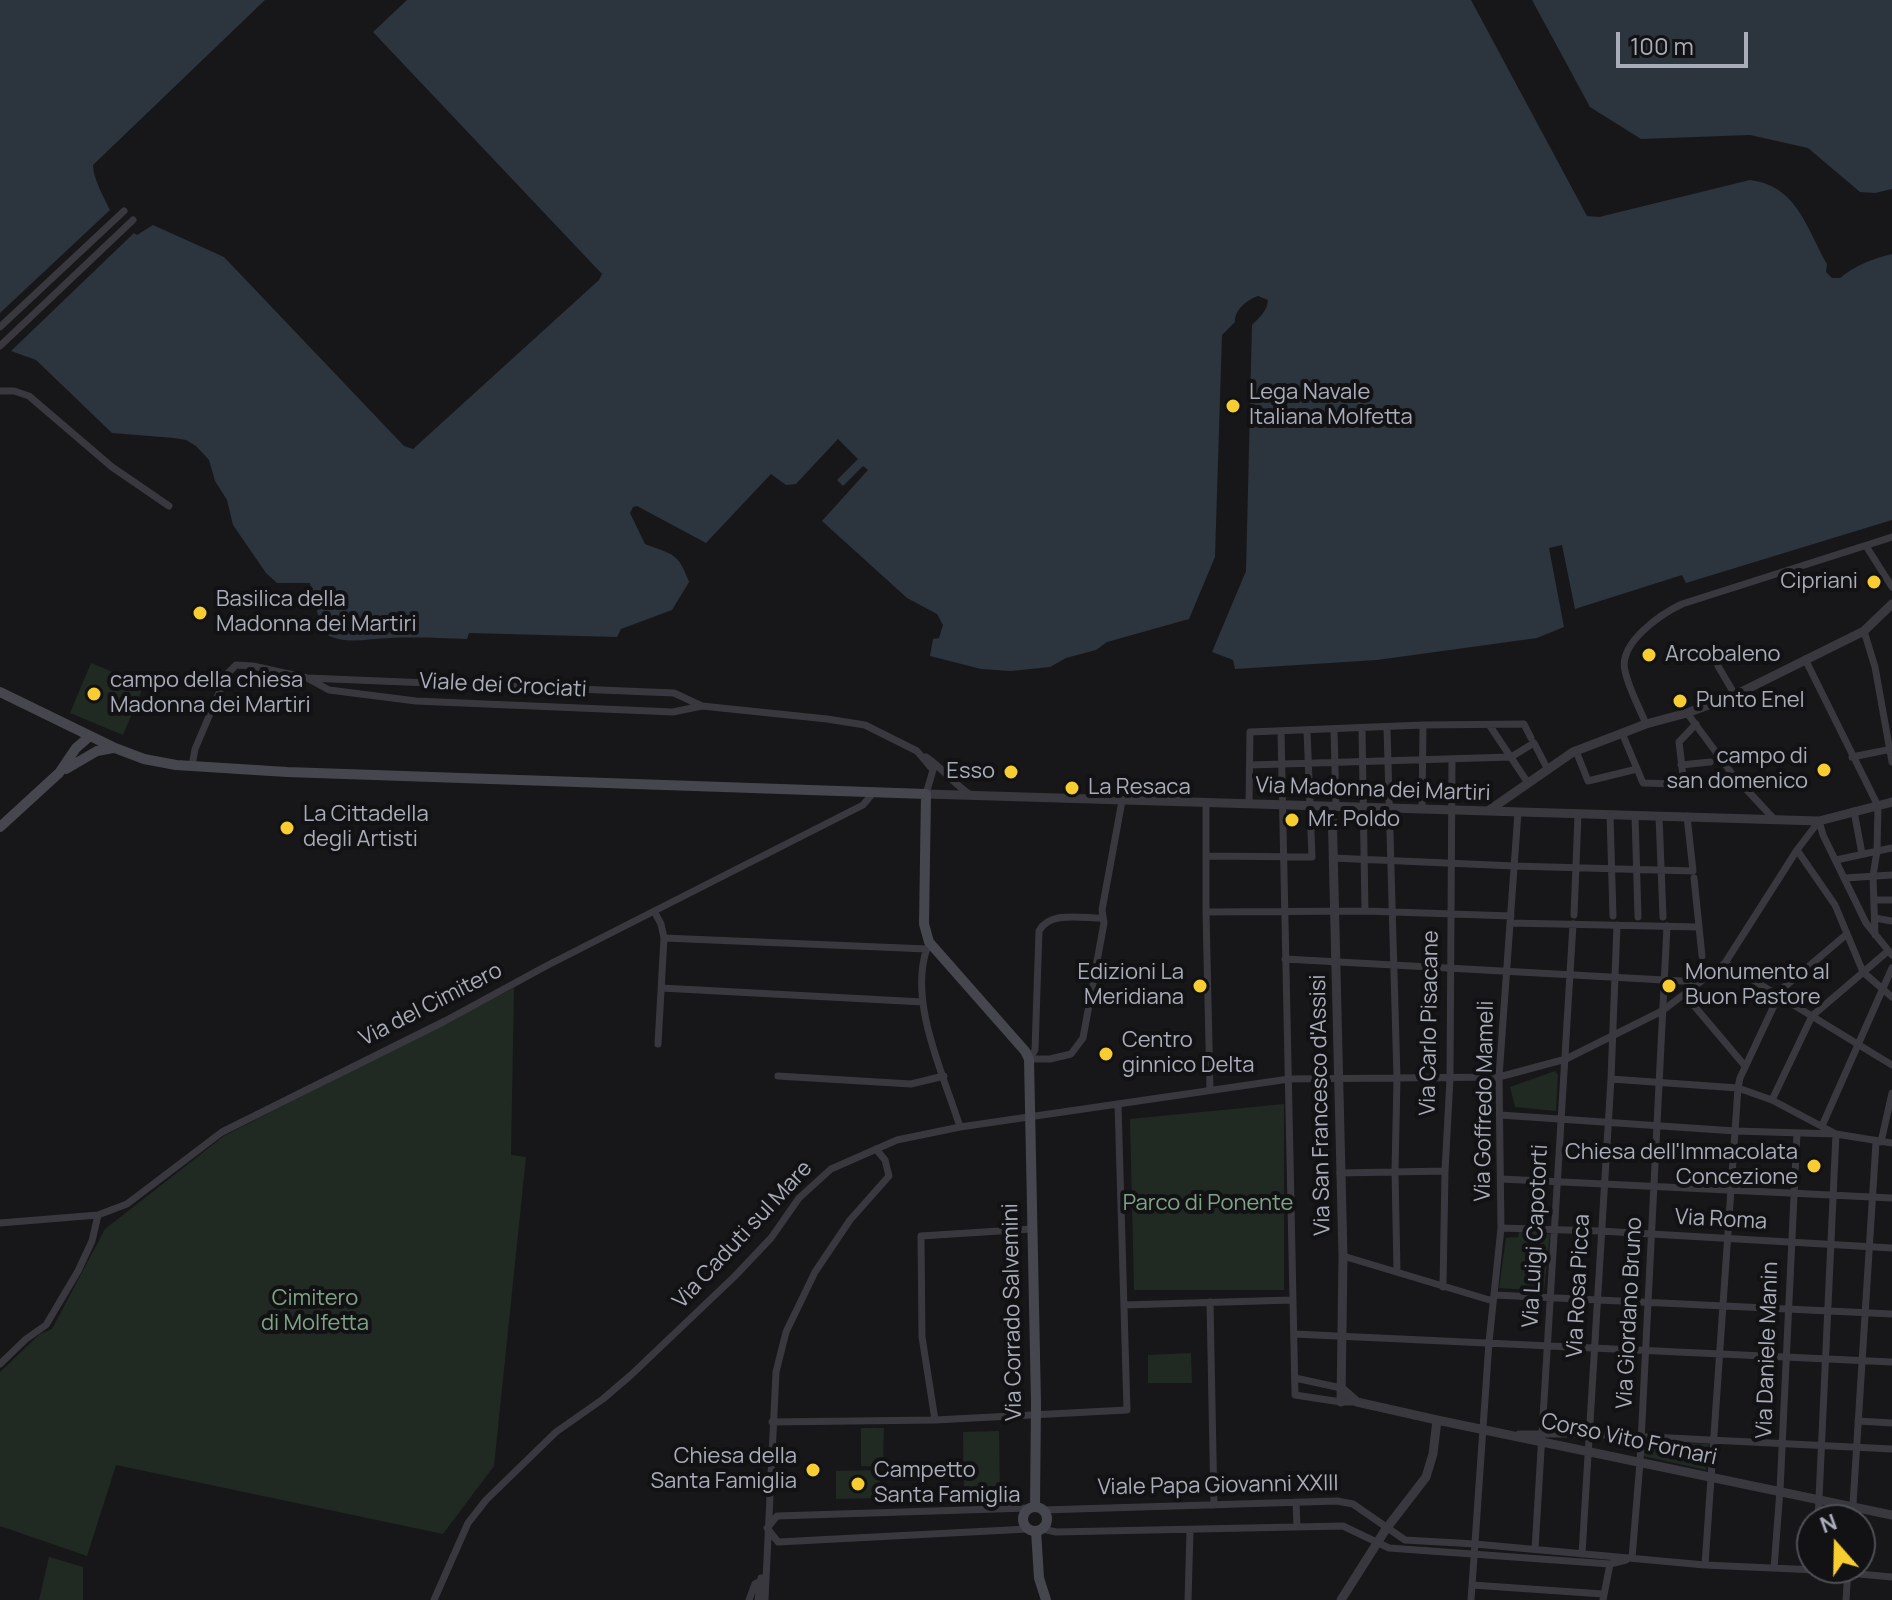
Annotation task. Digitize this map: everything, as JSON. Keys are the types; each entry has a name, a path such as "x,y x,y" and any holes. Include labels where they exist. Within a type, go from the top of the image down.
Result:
{"main road":[{"path":"0,692 115,748 152,761 192,766 926,794 924,924 928,946 1029,1059"},
{"path":"68,725 73,739 74,758"},
{"path":"0,827 74,758 89,749 90,736"},
{"path":"74,758 115,748"},
{"name":"Via Corrado Salvemini","path":"1029,1059 1035,1508"},
{"path":"1036,1530 1047,1519 1035,1508 1022,1519 1036,1530 1039,1578 1046,1600"}],"street":[{"path":"0,327 124,211"},
{"path":"0,346 133,220"},
{"path":"0,391 29,396 93,452 169,506"},
{"path":"1646,724 1624,669 1625,657 1655,619 1682,604 1892,537"},
{"path":"1866,546 1892,587"},
{"path":"1488,811 1576,751 1735,695 1864,631 1892,604"},
{"path":"1864,631 1875,667 1892,762"},
{"path":"1805,659 1878,806 1873,876 1875,935"},
{"name":"Viale dei Crociati","path":"192,766 195,749 227,674 236,665 307,678 674,693 702,706"},
{"path":"1718,666 1735,695"},
{"name":"Viale dei Crociati","path":"307,678 329,690 416,701 673,712 702,706 865,725 937,764 957,787 971,795"},
{"path":"1687,713 1733,775 1773,818"},
{"path":"1249,804 1250,732 1524,724 1547,768"},
{"path":"1696,724 1679,742 1684,784 1727,786"},
{"path":"1422,809 1423,725"},
{"path":"1490,726 1528,783"},
{"path":"1362,728 1365,911"},
{"path":"1387,728 1397,1078 1397,1272"},
{"path":"1207,856 1312,857 1307,730"},
{"path":"1334,730 1334,806"},
{"path":"1281,731 1295,1378"},
{"path":"1622,733 1643,783 1676,784"},
{"path":"1250,765 1335,765 1511,757 1533,741"},
{"path":"1852,757 1890,750"},
{"path":"917,751 933,770 926,794"},
{"path":"1576,751 1588,781 1637,769"},
{"name":"Via Carlo Pisacane","path":"1443,1287 1450,1079 1452,760"},
{"path":"1681,765 1710,762"},
{"path":"937,764 945,780 942,794"},
{"path":"0,820 40,791"},
{"name":"Via del Cimitero","path":"0,1223 98,1215 127,1204 222,1132 445,1021 863,805 873,793"},
{"name":"Via Madonna dei Martiri","path":"926,794 1819,821 1892,802"},
{"path":"1029,1059 1050,1059 1071,1054 1083,1038 1122,801"},
{"path":"1206,803 1210,1090"},
{"name":"Via San Francesco d'Assisi","path":"1334,806 1343,1256 1341,1402"},
{"path":"1854,811 1862,854"},
{"name":"Via Goffredo Mameli","path":"1471,1600 1489,1342 1501,1228 1499,1077 1518,812"},
{"name":"Via Luigi Capotorti","path":"1535,1549 1578,815"},
{"name":"Via Rosa Picca","path":"1582,1554 1613,1035 1615,921 1610,815"},
{"path":"1635,815 1638,917"},
{"path":"1659,816 1663,917"},
{"path":"1687,816 1702,956"},
{"path":"1772,1100 1812,1016 1890,953 1866,923 1819,821 1725,963 1777,995 1812,1016 1892,1065"},
{"path":"1836,860 1892,848"},
{"path":"1797,850 1835,905 1863,972 1892,997"},
{"path":"1333,858 1661,870 1693,874"},
{"path":"1845,878 1892,875"},
{"path":"1875,900 1892,900"},
{"path":"654,911 664,938 658,1044"},
{"path":"1206,912 1449,913 1511,919 1615,921 1699,927"},
{"path":"1029,1059 1035,1050 1039,931 1043,922 1052,918 1101,918"},
{"path":"1875,918 1892,921"},
{"name":"Via Giordano Bruno","path":"1632,1558 1661,1083 1667,926"},
{"path":"1705,1565 1738,1088 1777,995 1847,934"},
{"path":"664,938 928,946 922,979 923,1002 932,1041 960,1127"},
{"path":"1285,959 1700,982"},
{"name":"Via Caduti sul Mare","path":"434,1600 468,1523 503,1482 556,1432 631,1375 735,1276 771,1238 811,1184 831,1169 914,1135 1289,1079 1499,1077 1566,1059 1662,1011 1725,963"},
{"path":"1822,1126 1892,968"},
{"path":"661,988 923,1002"},
{"path":"1685,995 1745,1066"},
{"path":"778,1076 911,1084 944,1076"},
{"path":"1611,1079 1738,1088 1772,1100 1836,1134"},
{"path":"1853,1504 1872,1197 1879,1142 1892,1093"},
{"path":"772,1422 935,1420 1127,1410 1118,1104"},
{"path":"1500,1115 1735,1131 1836,1134 1892,1143"},
{"name":"Via Daniele Manin","path":"1774,1568 1797,1133"},
{"path":"1819,1504 1836,1134"},
{"path":"765,1600 776,1372 786,1332 815,1272 850,1220 889,1176 885,1160 876,1149"},
{"path":"1340,1173 1445,1171"},
{"path":"1501,1179 1892,1198"},
{"path":"0,1364 46,1325 78,1271 92,1241 98,1215"},
{"name":"Via Roma","path":"1501,1228 1892,1248"},
{"path":"935,1420 922,1337 921,1236 1031,1229"},
{"path":"1343,1256 1443,1287 1493,1298 1596,1299 1892,1314"},
{"path":"1124,1305 1292,1300"},
{"path":"1210,1302 1214,1505"},
{"path":"1294,1334 1892,1362"},
{"name":"Corso Vito Fornari","path":"1357,1402 1341,1388 1295,1378 1295,1395 1357,1402 1514,1435 1544,1436 1588,1451 1844,1504"},
{"path":"1341,1600 1386,1529 1426,1477 1433,1454 1437,1420"},
{"path":"1858,1421 1892,1423"},
{"path":"1544,1436 1589,1434 1892,1449"},
{"path":"1296,1502 1297,1527"},
{"name":"Viale Papa Giovanni XXIII","path":"1632,1558 1610,1564 1389,1548 1343,1526 1190,1531 1036,1530 778,1542 767,1528 777,1516 1348,1502 1405,1540 1475,1544 1535,1549 1582,1554 1632,1558 1705,1565 1796,1569"},
{"path":"758,1600 767,1528"},
{"path":"1188,1600 1190,1531"},
{"path":"1472,1585 1603,1597 1610,1564"},
{"path":"749,1600 755,1584 761,1581"}],"green space":[{"path":"91,663 144,685 123,735 70,713"},
{"name":"Cimitero di Molfetta","path":"514,988 511,1155 526,1157 494,1466 443,1534 116,1465 87,1556 0,1526 0,1372 40,1334 52,1329 105,1229 224,1136"},
{"path":"1555,1071 1558,1075 1556,1111 1515,1107 1510,1087"},
{"name":"Parco di Ponente","path":"1284,1104 1284,1290 1134,1290 1130,1119"},
{"path":"1519,1232 1550,1234 1544,1291 1499,1288 1506,1238 1518,1237"},
{"path":"1191,1353 1192,1383 1148,1383 1148,1355"},
{"name":"Campetto Santa Famiglia","path":"861,1428 884,1428 883,1467 861,1466"},
{"path":"999,1431 1000,1490 964,1492 963,1432"},
{"path":"1644,1442 1709,1444 1706,1470 1643,1456"},
{"name":"Campetto Santa Famiglia","path":"880,1470 880,1498 836,1499 836,1471"},
{"path":"49,1557 83,1567 83,1600 39,1600"}],"shaded area":[{"path":"0,0 265,0 93,165 110,210 0,313"},
{"path":"407,0 1471,0 1587,216 1599,217 1750,180 1779,190 1789,199 1806,223 1827,264 1826,272 1832,278 1840,278 1864,263 1892,254 1892,520 1686,583 1682,575 1575,609 1562,545 1549,548 1564,627 1537,638 1377,660 1235,669 1233,660 1212,652 1246,571 1252,325 1265,310 1268,300 1258,296 1242,306 1235,322 1222,335 1215,557 1189,619 1107,642 1096,650 1066,658 1050,667 1011,671 981,669 930,656 933,639 939,638 943,625 937,614 907,598 822,521 868,470 863,466 843,486 837,480 858,459 838,439 796,484 786,485 771,474 706,543 637,506 633,507 630,513 645,544 678,560 689,582 672,610 621,629 617,637 469,633 467,639 355,640 329,636 322,631 310,583 277,583 266,573 233,525 227,500 215,481 209,460 196,446 174,438 112,433 36,360 11,351 134,233 137,235 153,225 224,257 404,446 413,449 602,274 373,32"},
{"path":"1532,0 1892,0 1892,189 1860,192 1808,148 1750,135 1641,139 1590,107"}],"place":[{"name":"Lega Navale Italiana Molfetta","path":"1233,406"},
{"name":"Cipriani","path":"1874,582"},
{"name":"Basilica della Madonna dei Martiri","path":"200,613"},
{"name":"Arcobaleno","path":"1649,655"},
{"name":"campo della chiesa Madonna dei Martiri","path":"94,694"},
{"name":"Punto Enel","path":"1680,701"},
{"name":"campo di san domenico","path":"1824,770"},
{"name":"Esso","path":"1011,772"},
{"name":"La Resaca","path":"1072,788"},
{"name":"Mr. Poldo","path":"1292,820"},
{"name":"La Cittadella degli Artisti","path":"287,828"},
{"name":"Edizioni La Meridiana","path":"1200,986"},
{"name":"Monumento al Buon Pastore","path":"1669,986"},
{"name":"Centro ginnico Delta","path":"1106,1054"},
{"name":"Chiesa dell'Immacolata Concezione","path":"1814,1166"},
{"name":"Chiesa della Santa Famiglia","path":"813,1470"},
{"name":"Campetto Santa Famiglia","path":"858,1484"}]}
